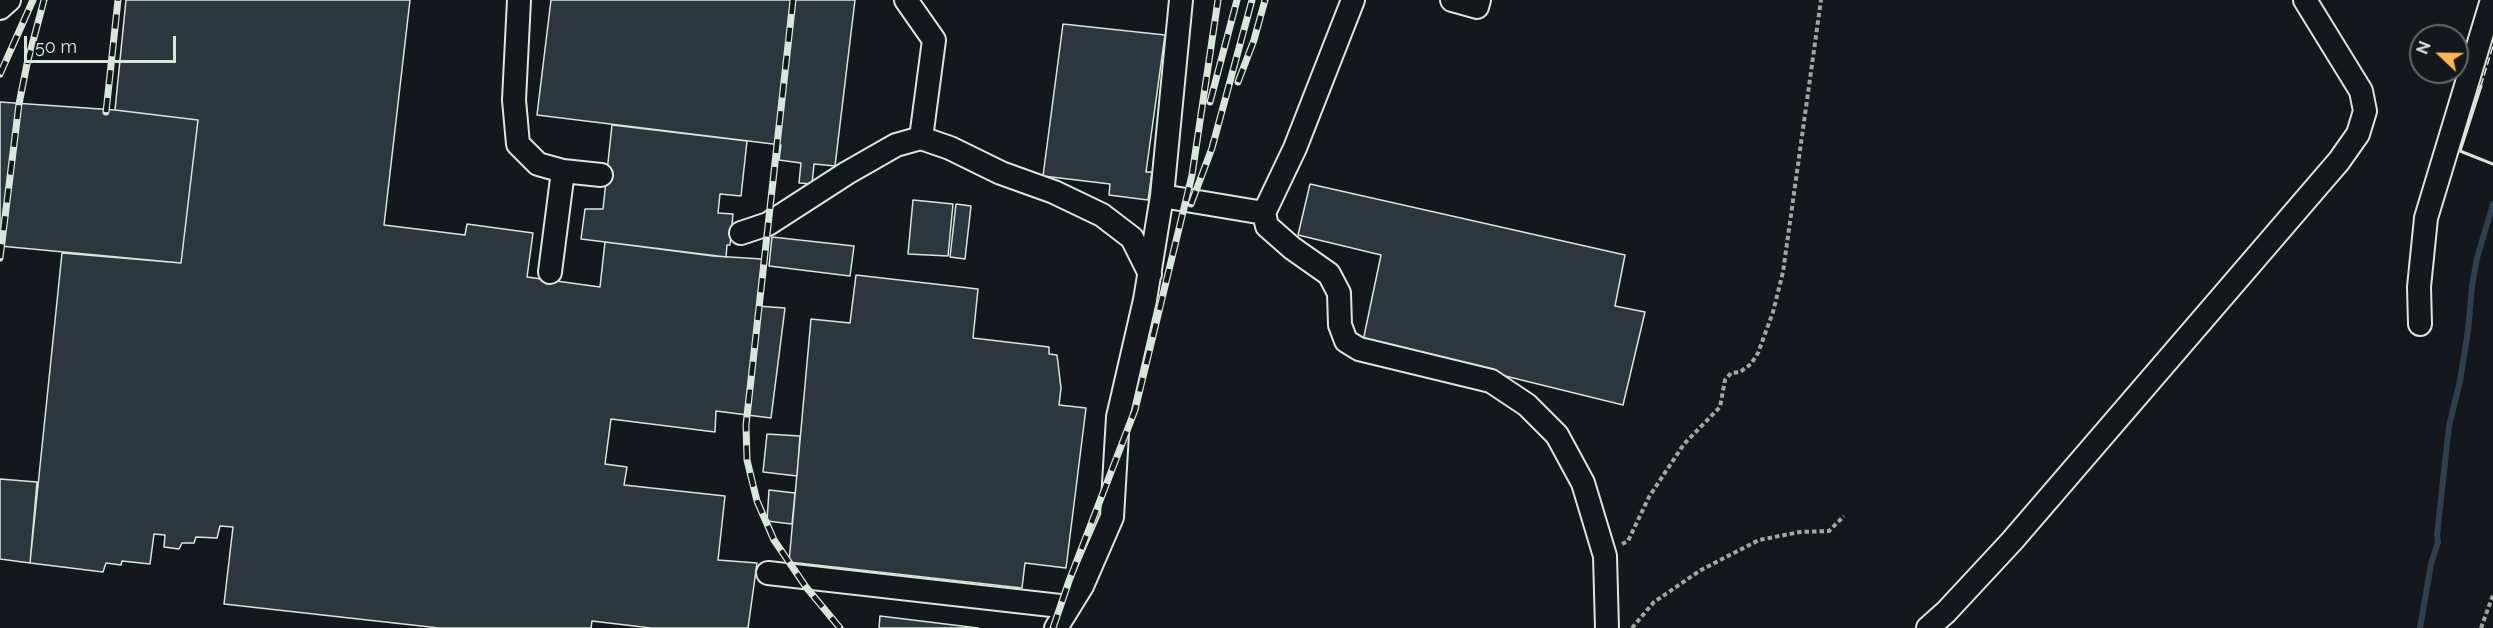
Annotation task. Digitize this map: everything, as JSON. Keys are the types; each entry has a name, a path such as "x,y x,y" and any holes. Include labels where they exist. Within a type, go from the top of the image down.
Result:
{"lane":[{"path":"0,8 9,0"},
{"path":"519,0 514,100 519,144 538,164 563,171 601,175"},
{"path":"906,0 934,40 921,138"},
{"path":"1056,628 1082,586 1112,517 1118,417 1150,274 1162,196 1181,0"},
{"path":"1353,0 1295,148 1264,213 1267,226 1329,274 1339,293 1340,325 1346,341 1359,349 1491,381 1527,405 1557,435 1583,483 1605,556 1607,628"},
{"path":"1452,0 1477,7 1479,0"},
{"path":"1928,628 2012,542 2339,161 2358,134 2364,111 2361,91 2305,0"},
{"path":"2420,324 2419,287 2426,218 2492,0"},
{"path":"741,233 768,224 847,173 896,145 921,138 950,148 1001,173 1054,192 1102,214 1132,238 1150,274"},
{"path":"550,272 563,171"},
{"path":"1162,196 1264,213"},
{"path":"768,573 1069,607"}],"path":[{"path":"1605,556 1628,541 1649,497 1684,444 1720,407 1725,380 1731,373 1740,372 1751,364 1758,353 1773,312 1783,272 1821,0"},
{"path":"1632,628 1654,602 1701,570 1759,540 1800,532 1829,531 1844,516"},
{"path":"2481,628 2493,595"}],"building":[{"path":"126,0 410,0 384,225 465,235 467,224 533,233 527,277 600,287 605,242 713,256 762,259 757,306 785,308 771,418 716,411 715,432 611,419 605,464 627,467 624,485 725,496 718,560 757,563 748,628 651,628 592,621 591,628 439,628 224,604 233,527 220,526 217,538 196,537 194,543 182,543 179,549 164,547 165,535 154,534 150,564 122,561 121,565 106,563 103,572 30,563 62,253 181,263 198,120 115,110"},
{"path":"551,0 855,0 835,166 814,164 812,184 799,183 801,163 779,160 781,145 537,115"},
{"path":"1063,24 1165,35 1146,172 1152,172 1148,200 1109,195 1110,184 1043,176"},
{"path":"0,102 115,110 198,120 181,263 0,246"},
{"path":"612,125 747,141 741,196 720,194 718,213 733,214 730,245 727,245 726,257 581,239 585,209 603,209"},
{"path":"1310,184 1625,255 1615,306 1645,312 1623,405 1363,341 1381,255 1298,235"},
{"path":"913,200 953,204 948,256 908,254"},
{"path":"956,204 971,206 965,259 950,257"},
{"path":"772,237 854,246 850,276 769,266"},
{"path":"856,275 978,289 973,338 1049,347 1049,354 1057,355 1061,388 1059,405 1086,408 1066,568 1025,563 1022,588 789,562 811,319 850,323"},
{"path":"767,434 800,436 797,476 763,472"},
{"path":"0,479 37,482 30,563 0,559"},
{"path":"769,490 795,493 792,524 767,521"},
{"path":"880,616 978,628 879,628"}],"waterway":[{"path":"2420,628 2431,564 2438,542 2449,426 2460,381 2472,286 2477,258 2493,204"}],"railway":[{"path":"0,74 33,0"},
{"path":"0,258 19,104 44,0"},
{"path":"106,112 118,0"},
{"path":"793,0 746,425 747,460 757,501 774,540 806,587 840,628"},
{"path":"1053,628 1135,410 1192,175 1218,0"},
{"path":"1210,102 1237,0"},
{"path":"1191,204 1212,148 1252,0"},
{"path":"1238,82 1254,40 1265,0"}],"fence":[{"path":"2481,86 2493,46"}],"wall":[{"path":"2481,86 2460,151 2493,164"}]}
